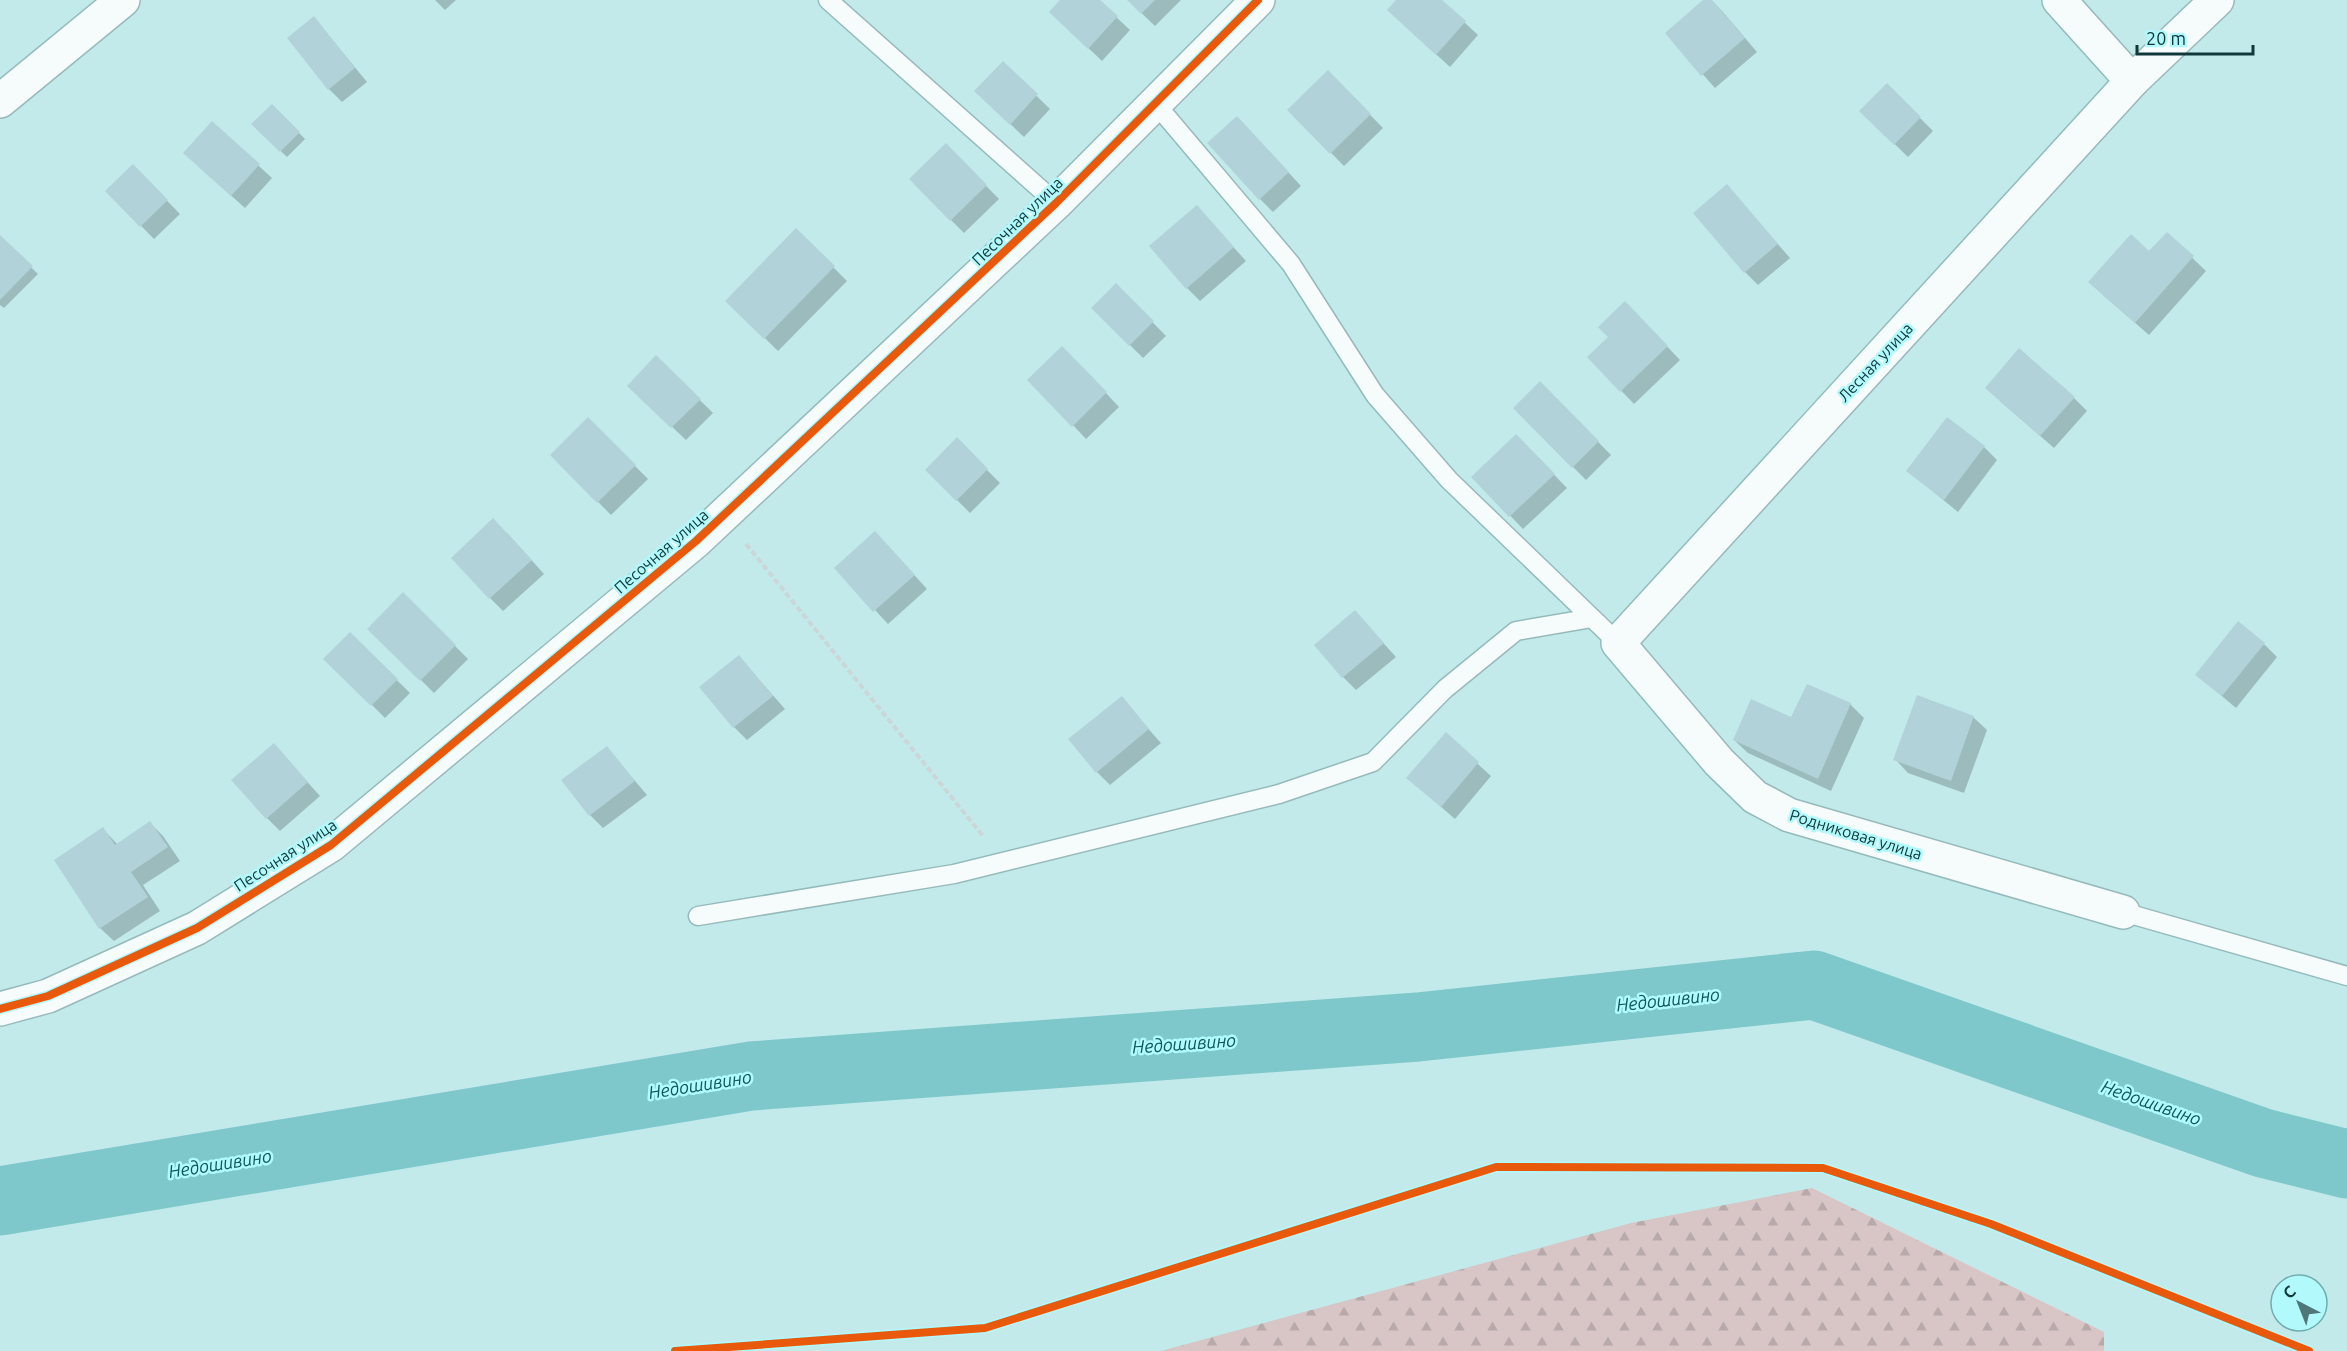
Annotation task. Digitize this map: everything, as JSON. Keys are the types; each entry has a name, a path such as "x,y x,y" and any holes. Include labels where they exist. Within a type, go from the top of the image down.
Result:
{"street":[{"path":"0,101 123,0"},
{"name":"Песочная улица","path":"0,1009 48,996 196,928 331,845 723,516 1056,203 1258,0"},
{"path":"2059,0 2132,81"},
{"name":"Лесная улица","path":"1618,643 2132,81 2217,0"},
{"name":"Родниковая улица","path":"1618,643 1719,762 1755,797 1789,815 2123,912"}],"lane":[{"path":"828,0 1056,203"},
{"path":"1155,103 1292,264 1375,395 1449,480 1618,643"},
{"path":"698,916 954,874 1279,794 1373,762 1445,689 1515,631 1592,618"},
{"path":"2123,912 2347,976"}],"path":[{"path":"723,516 1005,862"}],"green space":[{"path":"1812,1188 2104,1332 2104,1351 1161,1351 1631,1223"}],"building":[{"path":"1060,0 1100,0 1118,16 1088,49 1049,12"},
{"path":"1127,0 1155,0 1141,14"},
{"path":"1396,0 1442,0 1466,21 1436,55 1387,10"},
{"path":"1703,0 1712,0 1745,38 1701,76 1665,33"},
{"path":"314,16 355,68 328,90 287,38"},
{"path":"1003,61 1038,94 1010,125 974,91"},
{"path":"1328,70 1371,114 1330,154 1287,110"},
{"path":"1887,83 1921,117 1894,145 1859,111"},
{"path":"272,104 300,132 280,152 251,124"},
{"path":"1237,116 1289,172 1259,200 1207,143"},
{"path":"212,121 260,164 231,196 183,153"},
{"path":"946,143 987,185 950,221 909,179"},
{"path":"133,164 168,200 140,227 105,191"},
{"path":"1727,184 1778,244 1744,273 1693,213"},
{"path":"1197,205 1234,247 1186,289 1149,246"},
{"path":"796,228 835,266 764,339 725,301"},
{"path":"2167,232 2194,256 2135,323 2088,282 2131,234 2149,251"},
{"path":"0,235 33,266 0,300"},
{"path":"1116,283 1154,321 1129,346 1091,308"},
{"path":"1625,301 1668,346 1620,392 1587,357 1608,337 1598,327"},
{"path":"1062,346 1107,392 1072,427 1027,380"},
{"path":"2019,348 2075,397 2040,436 1985,388"},
{"path":"656,355 701,399 671,428 627,386"},
{"path":"1540,381 1599,441 1572,468 1513,408"},
{"path":"588,417 636,465 597,503 550,455"},
{"path":"1947,417 1985,446 1944,500 1906,471"},
{"path":"1516,434 1555,474 1509,517 1471,477"},
{"path":"957,437 988,469 956,501 925,470"},
{"path":"493,518 532,560 489,599 451,558"},
{"path":"875,531 915,575 873,612 834,568"},
{"path":"403,592 456,645 420,681 367,629"},
{"path":"1355,610 1384,643 1342,678 1314,645"},
{"path":"2238,621 2265,643 2222,696 2195,675"},
{"path":"350,632 398,679 371,706 323,659"},
{"path":"739,655 773,696 733,728 699,687"},
{"path":"1807,684 1851,703 1818,779 1733,740 1751,699 1791,717"},
{"path":"1917,695 1974,716 1951,781 1893,760"},
{"path":"1122,696 1149,729 1096,773 1068,739"},
{"path":"1446,732 1479,762 1441,807 1406,778"},
{"path":"274,743 308,782 266,819 231,780"},
{"path":"607,746 635,781 589,816 561,780"},
{"path":"150,821 168,847 131,872 148,897 99,929 54,860 103,827 115,845"}],"waterway":[{"name":"Недошивино","path":"0,1201 751,1076 1418,1027 1814,985 2263,1143 2347,1164"}],"cycle path":[{"path":"0,1009 48,996 197,928 331,845 696,541 1056,203 1258,0"},
{"path":"675,1351 985,1328 1496,1167 1823,1168 1991,1224 2309,1351"}]}
